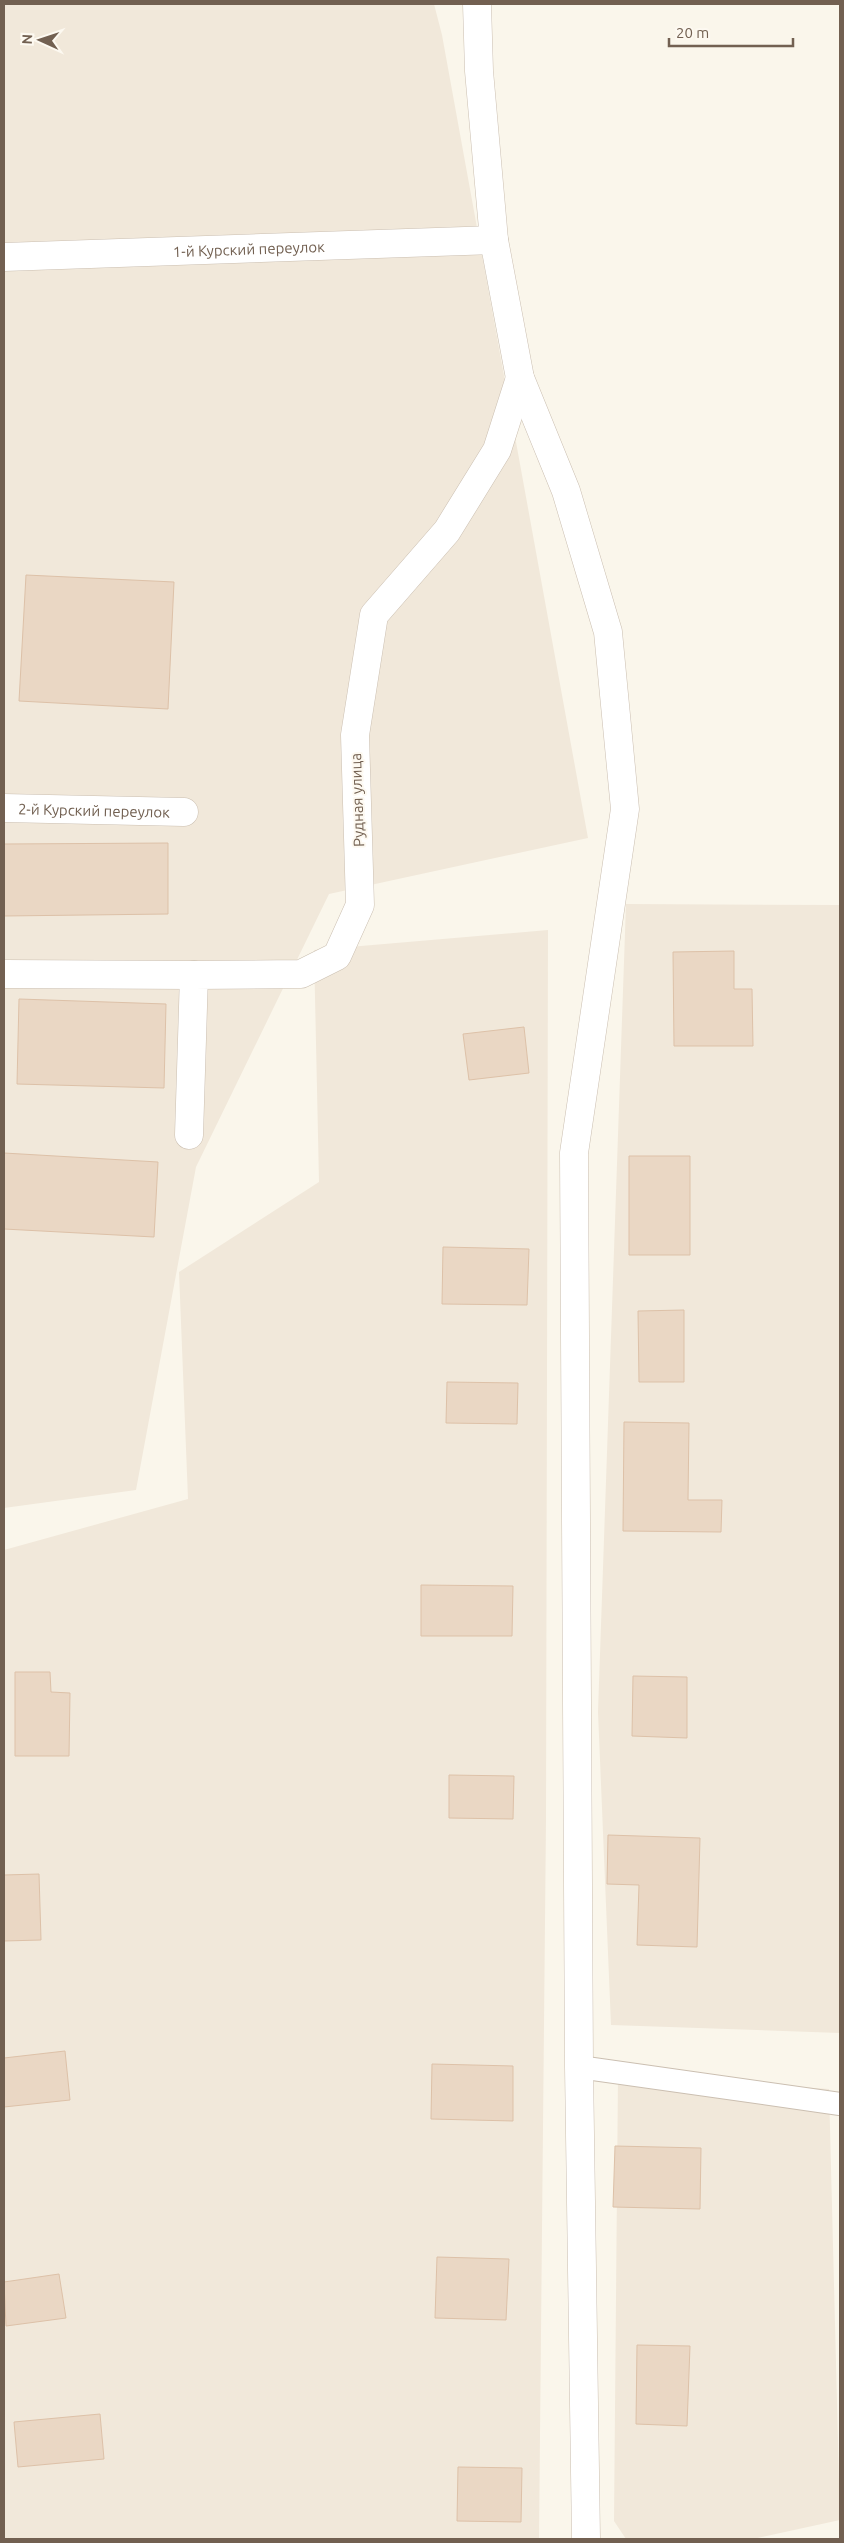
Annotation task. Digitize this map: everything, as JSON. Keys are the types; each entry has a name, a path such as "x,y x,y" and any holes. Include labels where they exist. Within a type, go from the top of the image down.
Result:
{"street":[{"path":"477,4 479,71 494,240 520,378 566,491 608,632 625,808 574,1153 579,2066 586,2539"},
{"name":"1-й Курский переулок","path":"4,257 494,240"},
{"name":"Рудная улица","path":"4,974 301,974 337,956 360,906 355,735 374,615 447,531 497,450 520,378"},
{"name":"2-й Курский переулок","path":"4,808 184,812"},
{"path":"189,1135 194,975"}],"lane":[{"path":"579,2066 840,2104"}],"shaded area":[{"path":"4,4 434,4 442,35 588,838 329,894 196,1167 136,1490 4,1508"},
{"path":"626,904 840,905 840,2033 611,2025 598,1712"},
{"path":"548,930 546,1819 539,2539 4,2539 4,1550 188,1499 179,1272 319,1182 314,950"},
{"path":"618,2075 829,2089 840,2520 753,2539 626,2539 614,2521"}],"building":[{"path":"26,575 174,582 168,709 19,701"},
{"path":"168,843 168,914 4,916 4,844"},
{"path":"734,951 734,989 752,989 753,1046 674,1046 673,952"},
{"path":"19,999 166,1004 164,1088 17,1084"},
{"path":"524,1027 529,1073 469,1080 463,1034"},
{"path":"4,1153 158,1162 154,1237 4,1229"},
{"path":"629,1156 690,1156 690,1255 629,1255"},
{"path":"443,1247 529,1249 527,1305 442,1304"},
{"path":"684,1310 684,1382 639,1382 638,1311"},
{"path":"447,1382 518,1383 517,1424 446,1423"},
{"path":"624,1422 689,1423 688,1500 722,1500 721,1532 623,1531"},
{"path":"421,1585 513,1586 512,1636 421,1636"},
{"path":"15,1672 50,1672 51,1692 70,1693 69,1756 15,1756"},
{"path":"633,1676 687,1677 687,1738 632,1736"},
{"path":"449,1775 514,1776 513,1819 449,1818"},
{"path":"608,1835 700,1838 697,1947 637,1945 639,1885 607,1884"},
{"path":"39,1874 41,1940 4,1941 4,1875"},
{"path":"65,2051 70,2100 4,2107 4,2058"},
{"path":"432,2064 513,2066 513,2121 431,2119"},
{"path":"615,2146 701,2148 700,2209 613,2207"},
{"path":"437,2257 509,2259 506,2320 435,2318"},
{"path":"59,2274 66,2318 6,2326 4,2282"},
{"path":"637,2345 690,2346 687,2426 636,2424"},
{"path":"100,2414 104,2459 18,2467 14,2422"},
{"path":"458,2467 522,2468 521,2522 457,2521"}]}
